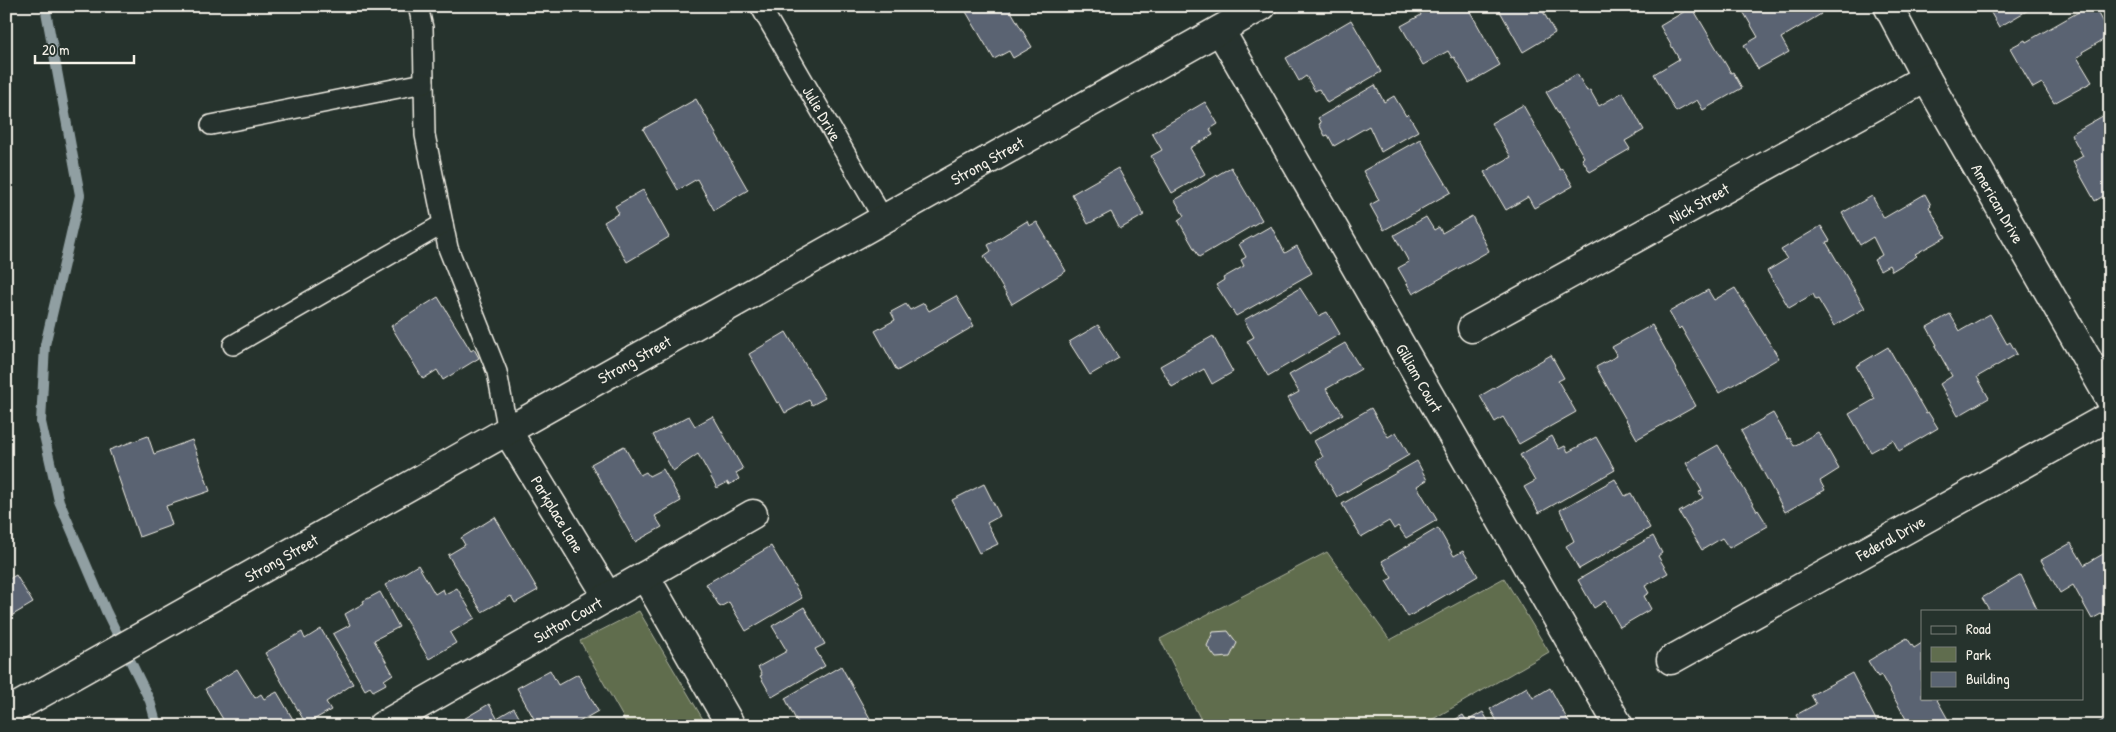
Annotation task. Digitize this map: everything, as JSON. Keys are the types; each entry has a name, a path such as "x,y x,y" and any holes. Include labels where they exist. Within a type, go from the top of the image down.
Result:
{"street":[{"name":"Strong Street","path":"6,713 107,658 1262,6"},
{"name":"American Drive","path":"1888,6 1926,78 2110,399"},
{"name":"Gilliam Court","path":"1220,30 1619,726"},
{"name":"Nick Street","path":"1472,328 1926,78"},
{"name":"Federal Drive","path":"1671,660 2110,416"},
{"name":"Parkplace Lane","path":"508,432 608,597"},
{"name":"Sutton Court","path":"382,726 752,514"},
{"path":"645,576 731,726"}],"lane":[{"path":"418,6 423,28 425,135 448,248 497,372 508,432"},
{"name":"Julie Drive","path":"760,6 884,220"},
{"path":"211,125 424,83"},
{"path":"233,345 443,224"}],"green space":[{"path":"1327,552 1390,640 1504,578 1549,652 1421,726 1204,726 1160,639"},
{"path":"639,611 707,726 628,726 580,641"}],"building":[{"path":"971,6 1008,6 1032,47 1013,58 1009,51 994,59 965,10"},
{"path":"1417,6 1467,6 1500,65 1469,83 1454,57 1452,58 1448,51 1423,65 1401,26 1421,15"},
{"path":"1497,6 1540,6 1555,33 1523,52"},
{"path":"1743,6 1816,6 1821,14 1781,38 1789,52 1758,69 1744,45 1758,37 1741,8"},
{"path":"1987,6 2035,6 1999,27"},
{"path":"2089,6 2094,6 2110,36 2082,52 2083,54 2077,57 2092,82 2054,103 2042,83 2033,88 2010,48 2025,40 2026,42"},
{"path":"1692,7 1742,88 1703,110 1697,100 1676,112 1654,74 1679,59 1660,26"},
{"path":"1351,20 1381,72 1327,103 1319,89 1315,91 1306,76 1299,81 1286,58"},
{"path":"1577,74 1587,91 1590,90 1599,106 1623,92 1644,130 1625,141 1630,149 1590,172 1582,159 1584,157 1546,92"},
{"path":"1375,85 1384,102 1394,96 1418,131 1381,152 1369,126 1334,146 1328,135 1325,136 1318,118"},
{"path":"696,99 748,190 714,210 697,179 678,190 643,129"},
{"path":"1205,102 1218,124 1210,129 1213,135 1190,148 1205,174 1172,193 1151,156 1162,150 1152,133"},
{"path":"1523,105 1560,170 1563,169 1573,186 1534,208 1528,197 1506,210 1484,172 1511,157 1491,123"},
{"path":"2108,113 2110,192 2095,201 2073,162 2083,156 2071,134"},
{"path":"1420,139 1451,192 1384,230 1370,205 1379,200 1363,171"},
{"path":"1231,167 1262,220 1199,257 1178,220 1184,216 1175,200"},
{"path":"1118,168 1144,215 1120,229 1111,212 1088,224 1072,194"},
{"path":"643,190 669,237 627,262 604,222 619,213 615,206"},
{"path":"1925,194 1931,205 1929,207 1946,237 1915,254 1917,256 1892,271 1889,265 1880,270 1874,260 1882,255 1873,237 1860,245 1842,213 1872,196 1884,218"},
{"path":"1472,216 1489,251 1413,294 1398,268 1409,262 1394,235 1426,217 1434,230 1439,227 1442,233"},
{"path":"1027,221 1029,226 1037,222 1066,271 1012,304 984,256 991,251 988,245"},
{"path":"1271,226 1285,253 1297,246 1312,273 1236,316 1216,285 1224,280 1223,278 1244,266 1241,260 1246,257 1239,244"},
{"path":"1821,226 1830,241 1826,242 1865,308 1834,326 1813,294 1789,308 1767,271 1787,259 1781,250"},
{"path":"1300,288 1318,316 1327,312 1340,334 1268,376 1247,341 1254,337 1244,320"},
{"path":"1735,288 1779,358 1719,393 1681,327 1679,329 1669,312 1708,290 1714,300"},
{"path":"956,296 974,326 897,371 875,331 895,320 891,312 906,304 910,310 924,303 929,311"},
{"path":"438,297 471,351 474,349 479,358 443,380 437,370 423,379 391,326"},
{"path":"1950,314 1960,331 1990,314 2007,344 2010,342 2017,354 1977,377 1989,398 1958,416 1940,384 1952,376 1935,346 1937,345 1927,327"},
{"path":"1098,325 1119,358 1090,375 1069,342"},
{"path":"1652,325 1696,406 1637,439 1596,367 1617,356 1612,347"},
{"path":"786,332 825,398 812,405 809,400 785,413 779,402 777,403 749,354"},
{"path":"1213,336 1233,372 1212,384 1204,369 1172,387 1160,366"},
{"path":"1345,343 1361,369 1326,389 1343,414 1308,434 1288,398 1299,392 1289,375"},
{"path":"1888,347 1926,413 1928,412 1938,428 1899,451 1893,440 1871,452 1849,414 1875,399 1856,366"},
{"path":"1551,355 1564,378 1558,381 1576,412 1519,444 1503,417 1495,422 1480,396"},
{"path":"1371,408 1388,437 1396,432 1409,455 1337,497 1316,461 1323,457 1314,441"},
{"path":"1773,413 1794,446 1818,432 1839,469 1820,481 1825,490 1785,512 1741,431"},
{"path":"689,416 695,426 713,416 743,469 736,473 739,479 729,485 728,482 717,488 698,454 673,471 653,435"},
{"path":"148,436 154,454 192,440 210,491 166,506 172,525 139,537 109,450"},
{"path":"1552,436 1559,449 1565,446 1568,452 1596,437 1615,470 1539,513 1524,487 1535,481 1520,455"},
{"path":"1718,445 1768,526 1729,548 1722,538 1702,550 1679,512 1703,498 1699,492 1702,491 1686,463"},
{"path":"624,446 640,475 646,472 649,476 663,469 681,501 655,516 662,527 635,542 591,464"},
{"path":"1417,461 1427,480 1417,486 1437,520 1406,538 1398,526 1394,529 1389,521 1361,537 1342,504"},
{"path":"1615,479 1625,496 1631,493 1650,528 1579,569 1566,546 1574,541 1560,510"},
{"path":"984,484 1000,516 987,523 998,544 979,553 952,500"},
{"path":"495,517 538,590 515,603 511,596 482,612 448,555 465,545 461,538"},
{"path":"1438,528 1454,556 1463,551 1478,576 1408,617 1386,581 1392,578 1382,561"},
{"path":"1653,536 1662,553 1658,556 1668,573 1645,586 1649,593 1644,596 1651,609 1620,627 1605,601 1594,608 1578,580"},
{"path":"2071,543 2084,565 2110,550 2110,609 2092,619 2073,585 2060,593 2041,560"},
{"path":"771,546 802,598 746,631 729,602 720,607 706,584"},
{"path":"418,565 435,594 443,589 445,594 457,588 475,618 450,633 456,643 429,659 385,585"},
{"path":"6,574 9,579 16,575 33,603 6,619"},
{"path":"2021,575 2038,610 1989,610 1982,598"},
{"path":"380,592 399,627 374,640 393,674 384,680 386,684 373,691 370,687 365,690 333,634 350,625 345,614"},
{"path":"804,607 825,644 815,649 825,666 772,697 760,676 762,675 758,667 787,651 772,626"},
{"path":"321,629 353,684 326,702 331,710 306,724 265,653 302,632 305,639"},
{"path":"1228,631 1237,643 1230,657 1216,658 1207,646 1213,632"},
{"path":"1907,638 1914,648 1921,644 1921,700 1937,700 1950,723 1946,726 1910,726 1881,675 1878,677 1868,661"},
{"path":"841,666 871,720 860,726 799,726 785,698"},
{"path":"237,669 255,698 261,694 264,699 277,692 294,721 286,726 227,726 205,689"},
{"path":"550,670 558,685 578,674 598,711 572,726 538,726 517,688"},
{"path":"1852,673 1879,726 1802,726 1796,715 1816,704 1811,695"},
{"path":"1527,687 1533,698 1550,688 1571,726 1500,726 1490,709"},
{"path":"489,704 497,718 514,708 524,726 458,726 457,723"},
{"path":"1483,712 1491,726 1444,726 1463,715 1467,721"},
{"path":"2110,716 2110,726 2093,726"}],"waterway":[{"path":"45,6 80,195 45,345 41,422 59,501 106,611 150,701 157,726"}]}
